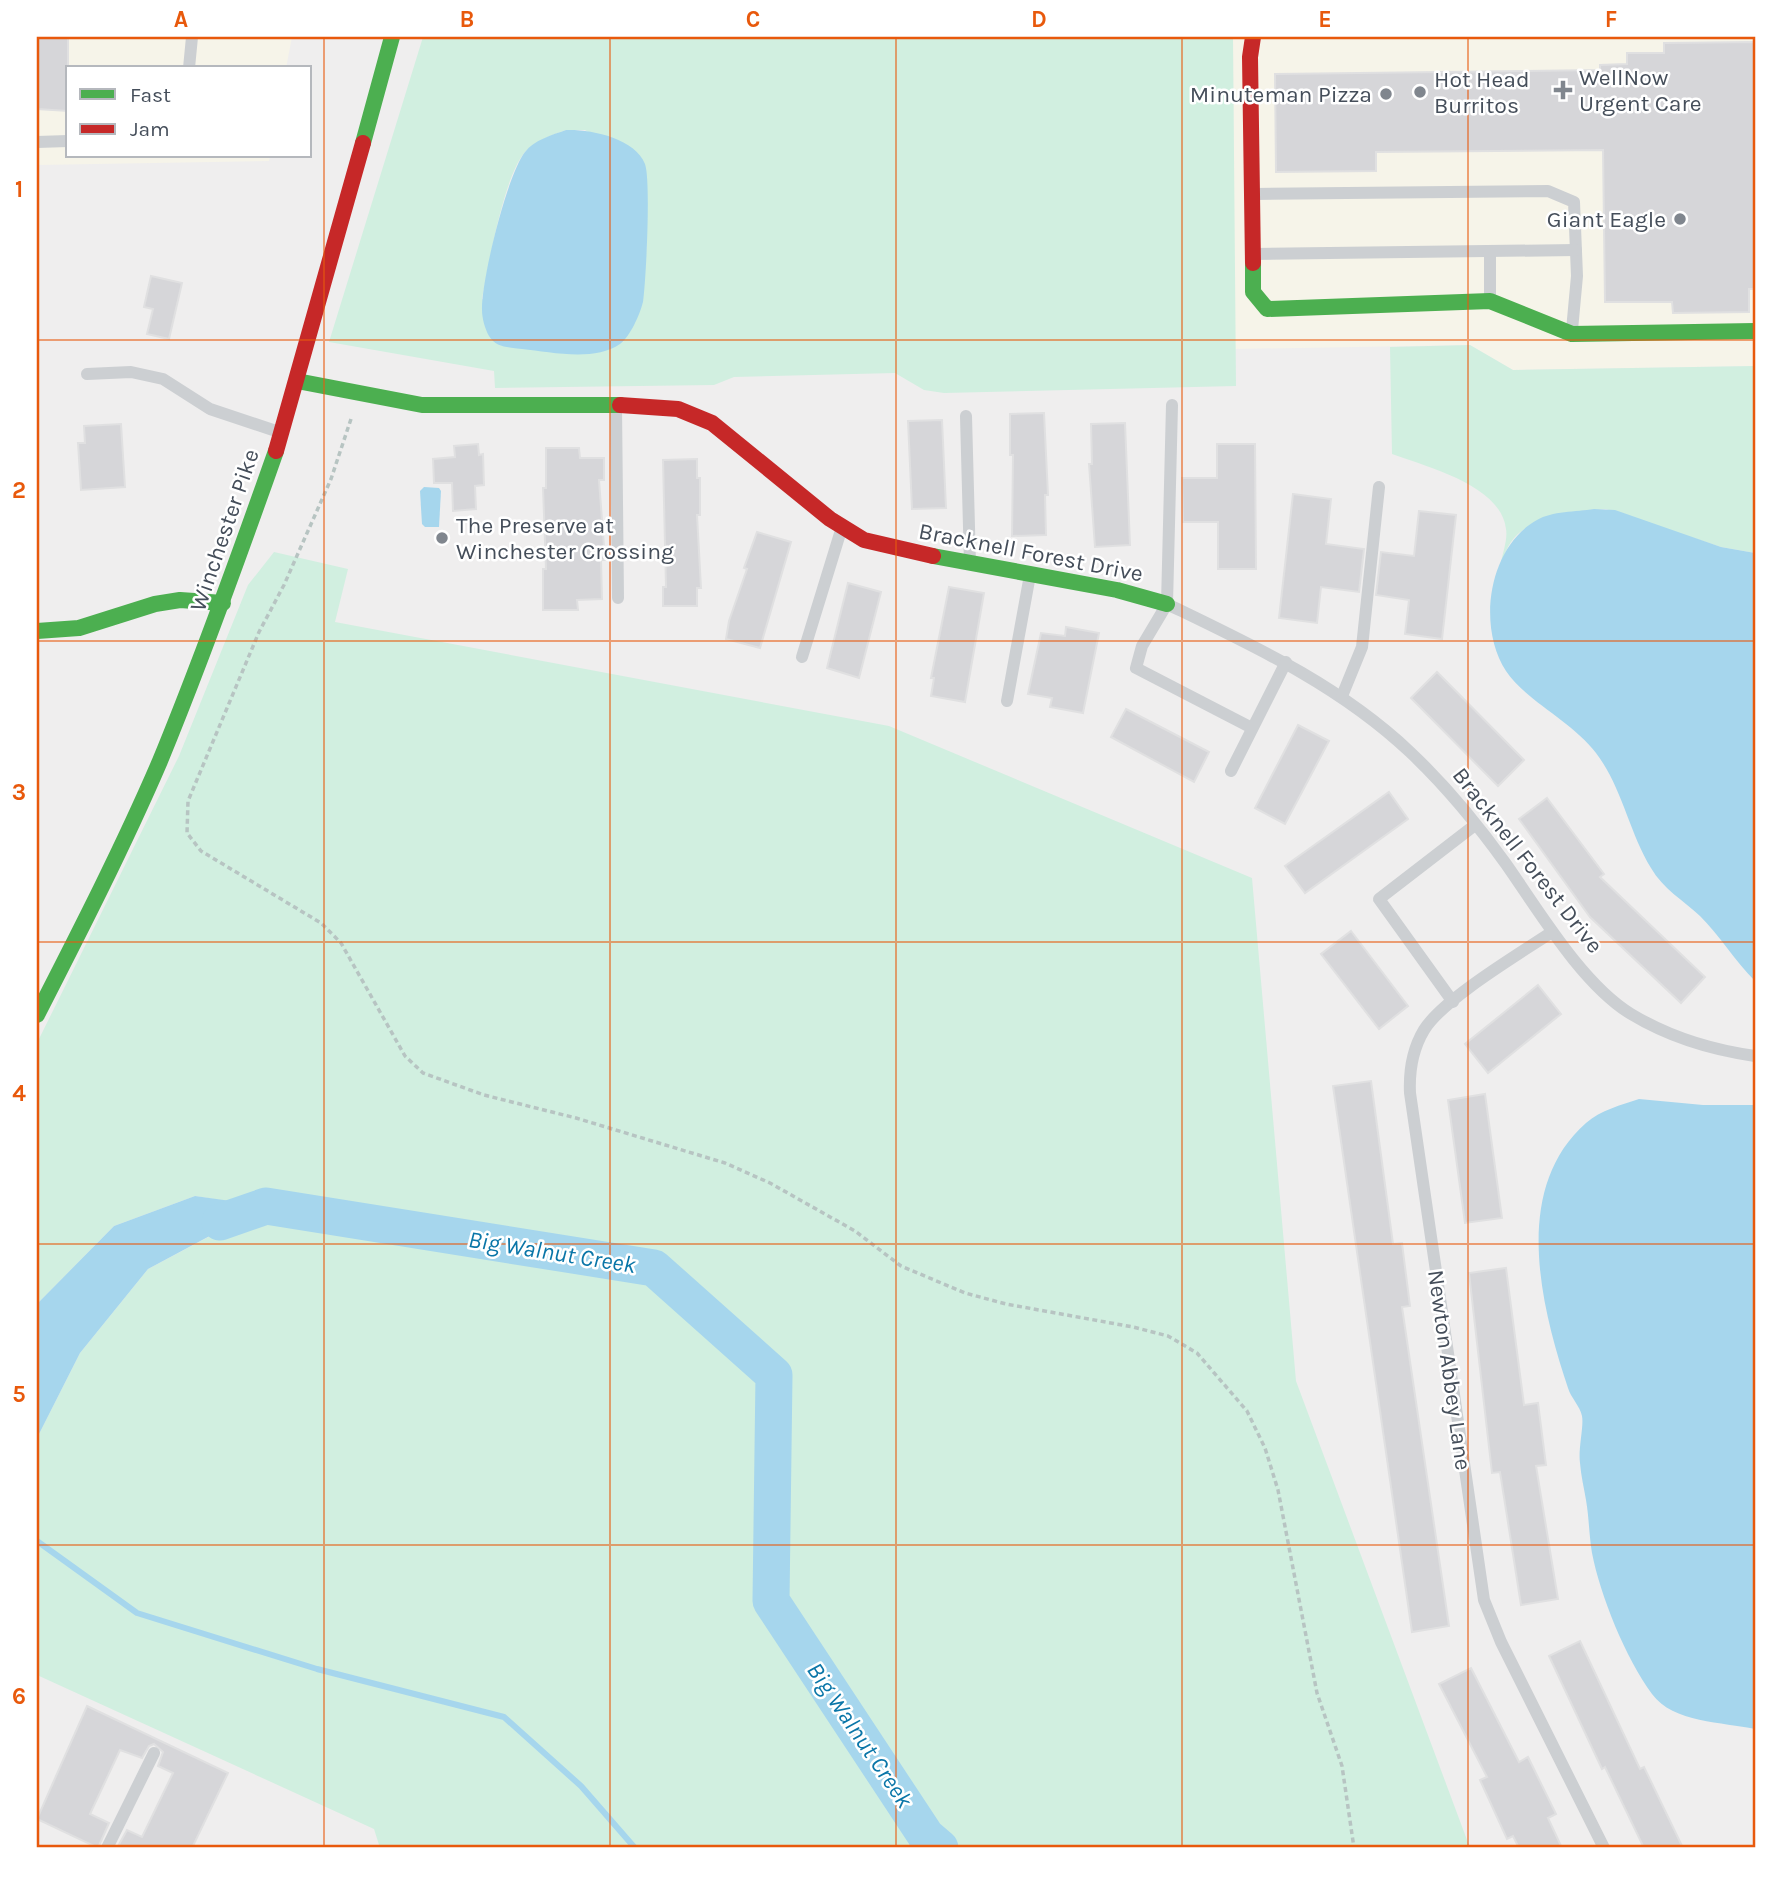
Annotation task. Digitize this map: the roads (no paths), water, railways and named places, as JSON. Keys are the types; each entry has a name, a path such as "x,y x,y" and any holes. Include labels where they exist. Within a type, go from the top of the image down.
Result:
{"street":[{"name":"Winchester Pike","path":"37,1015 103,886 153,775 223,603 282,433 392,37"},
{"path":"1254,37 1251,57 1253,292 1267,309 1490,302 1572,334 1755,331"},
{"name":"Bracknell Forest Drive","path":"297,381 422,405 616,405 678,409 712,423 842,527 864,540 970,564 1117,590 1167,604"},
{"path":"37,631 79,628 155,604 180,600 223,603"}],"lane":[{"path":"189,66 192,37"},
{"path":"37,142 66,141"},
{"path":"1252,194 1548,191 1574,202 1576,250 1572,334"},
{"path":"1253,254 1576,250"},
{"path":"1490,251 1490,302"},
{"path":"87,374 131,372 163,379 210,409 282,433"},
{"path":"616,405 618,598"},
{"path":"1172,405 1167,604 1142,646 1136,668 1252,728"},
{"path":"966,416 970,564"},
{"path":"1342,696 1362,647 1379,486"},
{"path":"802,657 842,527"},
{"path":"1007,701 1030,574"},
{"name":"Bracknell Forest Drive","path":"1167,604 1286,662 1342,696 1411,752 1475,825 1552,932 1600,986 1629,1013 1675,1036 1721,1051 1755,1056"},
{"path":"1231,771 1286,662"},
{"path":"1453,1002 1379,899 1475,825"},
{"name":"Newton Abbey Lane","path":"1552,932 1453,1002 1425,1028 1411,1061 1410,1093 1484,1600 1501,1642 1604,1848"},
{"path":"107,1848 154,1753"}],"water":[{"path":"566,130 599,133 622,142 640,155 647,174 647,232 642,307 634,325 620,344 598,353 572,354 503,346 495,343 489,336 482,310 496,229 518,164 525,152 538,141"},
{"path":"424,487 439,488 441,491 439,527 425,527 422,524 420,491"},
{"path":"1594,509 1615,510 1721,547 1755,553 1755,981 1694,910 1667,888 1656,875 1643,854 1612,780 1596,753 1575,731 1515,682 1497,653 1490,611 1492,589 1507,549 1520,532 1543,517"},
{"path":"1639,1099 1703,1105 1755,1105 1755,1729 1699,1720 1672,1711 1661,1704 1642,1680 1624,1645 1601,1588 1592,1553 1580,1463 1582,1416 1569,1392 1549,1322 1542,1286 1540,1214 1548,1181 1563,1150 1592,1118 1611,1108"},
{"path":"195,1196 266,1206 148,1269 80,1353 37,1438 37,1304 114,1226"}],"waterway":[{"name":"Big Walnut Creek","path":"220,1222 266,1206 654,1268 774,1375 771,1601 926,1836 940,1848"},
{"path":"37,1541 137,1613 317,1669 504,1717 581,1786 635,1848"}],"place":[{"name":"WellNow Urgent Care","path":"1563,90"},
{"name":"Hot Head Burritos","path":"1420,92"},
{"name":"Minuteman Pizza","path":"1386,94"},
{"name":"Giant Eagle","path":"1680,219"},
{"name":"The Preserve at Winchester Crossing","path":"442,538"}]}
